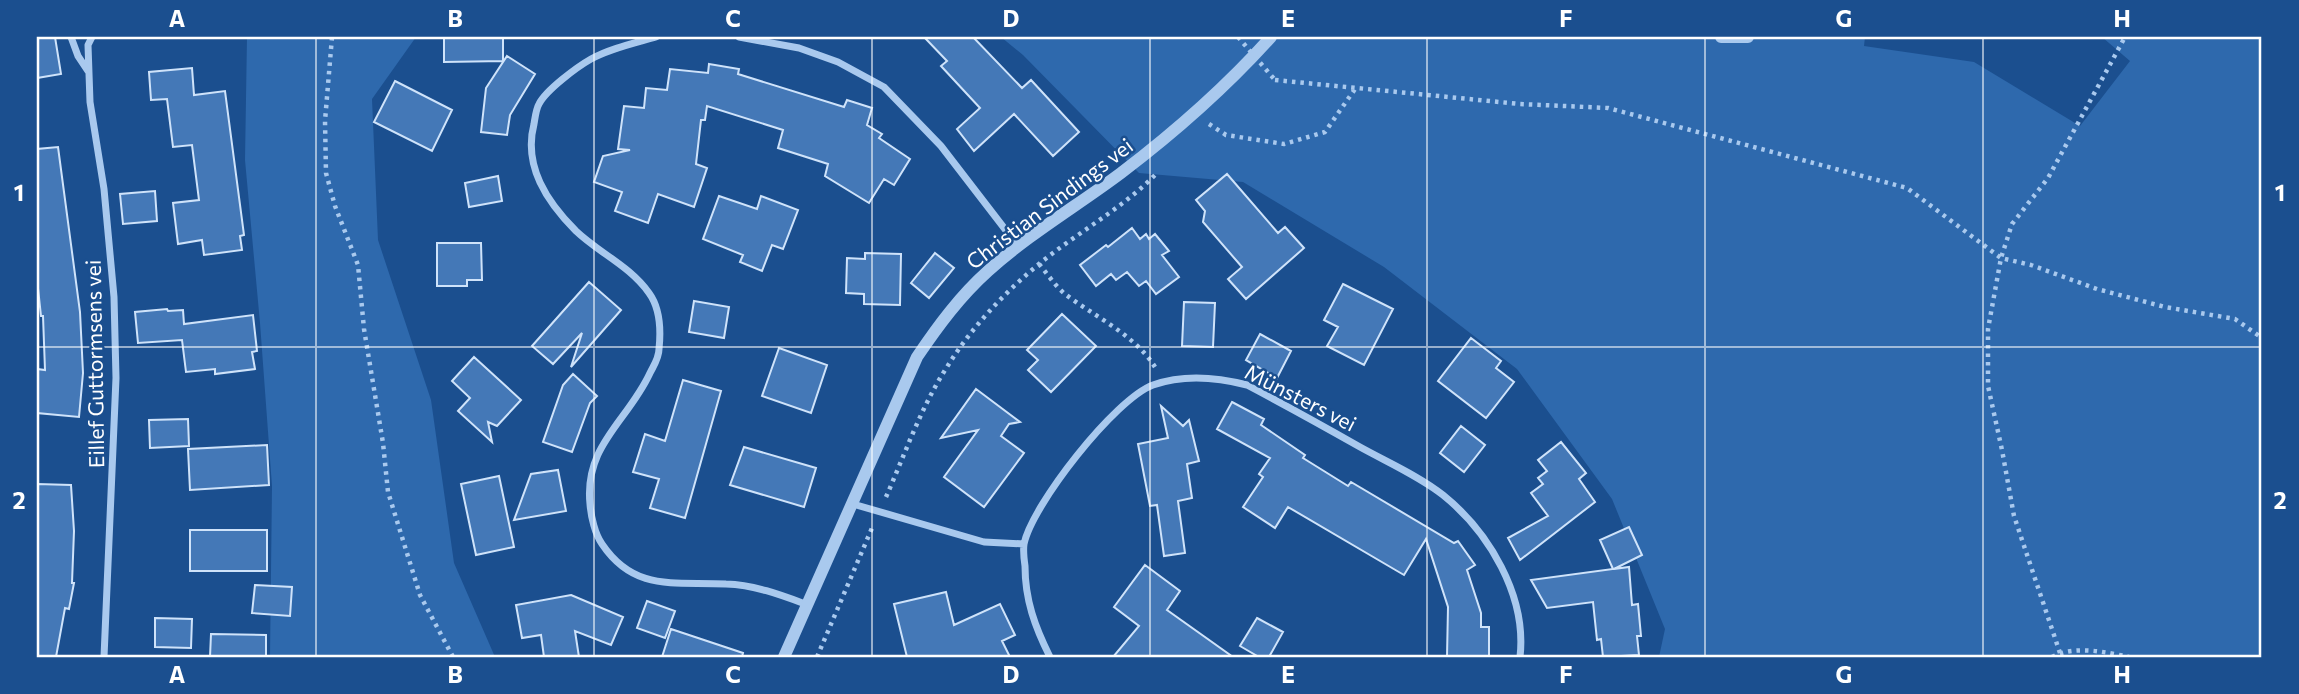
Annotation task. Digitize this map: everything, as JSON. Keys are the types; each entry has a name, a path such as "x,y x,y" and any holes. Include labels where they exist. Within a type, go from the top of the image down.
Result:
{"street":[{"name":"Eillef Guttormsens vei","path":"71,37 78,56 88,71"},
{"name":"Eillef Guttormsens vei","path":"92,37 88,45 90,102 104,189 114,297 116,378 104,657"},
{"path":"656,37 591,59 561,81 539,103 530,136 531,163 545,194 577,232 626,269 650,293 658,313 659,354 645,384 610,431 593,463 588,486 590,514 600,542 616,562 651,581 740,586 765,590 808,606"},
{"path":"739,37 812,52 838,62 884,88 941,146 1018,246"},
{"name":"Christian Sindings vei","path":"783,657 917,357 941,322 971,288 1018,246 1174,132 1271,37"},
{"path":"1721,37 1748,37"},
{"name":"Münsters vei","path":"1050,657 1035,626 1025,582 1024,544 1036,518 1066,468 1126,400 1151,386 1199,377 1223,379 1247,386 1441,493 1483,536 1500,565 1515,607 1520,657"},
{"path":"853,504 984,542 1024,544"}],"path":[{"path":"332,37 325,121 326,173 335,206 358,265 364,329 382,431 388,492 420,595 453,657"},
{"path":"1238,37 1275,80 1520,104 1608,108 1907,188 2001,258 2031,265 2096,289 2165,307 2235,319 2262,338"},
{"path":"2060,653 2014,516 1988,386 1988,329 2001,258 2012,224 2048,178 2125,37"},
{"path":"1206,122 1226,135 1284,144 1325,132 1355,89"},
{"path":"817,657 946,368 964,342 1003,297 1040,264 1062,292 1091,310 1147,355 1164,382"},
{"path":"2052,657 2081,650 2129,657"}],"shaded area":[{"path":"247,37 416,37 372,99 378,240 431,400 454,563 495,657 270,657 272,486 245,160"},
{"path":"1001,37 1865,37 1864,46 1974,62 2080,126 2130,61 2102,37 2262,37 2262,657 1659,657 1665,629 1612,499 1517,369 1384,267 1243,182 1139,173 1023,55"}],"building":[{"path":"37,37 55,37 61,74 37,78"},
{"path":"444,37 503,37 503,61 444,62"},
{"path":"924,37 973,37 1022,88 1031,80 1079,132 1053,156 1014,114 974,151 957,129 980,108 941,66 947,61"},
{"path":"507,56 535,74 510,115 507,135 481,132 486,88"},
{"path":"709,64 739,69 738,74 844,107 847,100 872,108 867,125 882,134 879,138 910,159 894,185 884,179 869,203 825,176 828,164 778,148 783,130 707,106 705,120 701,120 696,164 707,168 694,207 658,194 648,223 615,211 622,192 594,182 603,156 630,150 618,149 624,106 644,108 646,88 667,90 670,69 708,73"},
{"path":"192,68 194,95 225,91 244,235 240,236 242,250 204,255 202,240 178,244 173,203 199,200 192,145 173,147 167,99 151,100 149,72"},
{"path":"395,81 452,110 432,151 374,122"},
{"path":"58,147 80,312 83,373 79,417 37,413 37,369 45,370 43,316 37,279 37,149"},
{"path":"1227,174 1278,233 1285,227 1304,248 1246,299 1228,279 1242,267 1203,222 1205,211 1196,200"},
{"path":"498,176 502,201 469,207 465,183"},
{"path":"155,191 157,221 123,224 120,194"},
{"path":"719,196 757,209 761,196 798,210 783,249 772,245 762,271 740,262 743,255 703,239"},
{"path":"1132,228 1140,239 1146,234 1149,239 1155,234 1169,251 1162,255 1179,277 1156,294 1146,281 1139,286 1127,272 1116,280 1111,274 1096,286 1080,265"},
{"path":"437,243 481,243 482,280 467,280 467,286 437,286"},
{"path":"865,253 901,254 900,305 864,304 864,294 846,293 847,258 865,259"},
{"path":"935,253 954,268 929,298 911,283"},
{"path":"589,282 621,310 571,367 582,333 553,364 532,346"},
{"path":"1343,284 1393,309 1364,365 1327,346 1338,327 1324,320"},
{"path":"694,301 729,307 724,338 689,332"},
{"path":"1184,302 1215,303 1213,347 1182,346"},
{"path":"183,310 184,324 253,315 257,351 252,352 255,369 215,374 215,369 186,372 182,340 138,343 135,312"},
{"path":"1062,314 1096,346 1051,392 1028,370 1038,360 1027,350"},
{"path":"1260,334 1291,351 1277,378 1246,360"},
{"path":"1471,338 1501,361 1496,368 1514,382 1486,418 1438,381"},
{"path":"779,348 827,365 811,413 762,396"},
{"path":"474,357 521,400 497,426 488,422 492,442 458,411 470,398 452,381"},
{"path":"573,374 597,396 590,403 572,452 543,442 563,385"},
{"path":"683,380 721,391 685,518 650,508 659,479 633,472 645,434 665,441"},
{"path":"976,389 1020,422 1009,424 1001,436 1024,453 984,507 944,477 978,430 941,438"},
{"path":"1232,402 1264,419 1261,425 1305,455 1303,458 1348,486 1351,482 1454,543 1458,541 1475,565 1467,570 1481,613 1481,627 1489,627 1489,657 1447,657 1448,607 1426,539 1404,575 1288,507 1275,528 1243,507 1263,477 1259,474 1270,458 1217,429"},
{"path":"1161,406 1183,426 1189,420 1199,461 1187,464 1192,498 1178,501 1185,553 1164,556 1157,505 1150,506 1138,444 1168,438"},
{"path":"188,419 189,446 150,448 149,420"},
{"path":"1461,426 1485,445 1464,472 1440,453"},
{"path":"1561,442 1586,473 1579,479 1595,502 1520,560 1508,538 1548,516 1531,493 1543,484 1538,478 1547,471 1538,460"},
{"path":"267,445 269,485 190,490 188,449"},
{"path":"744,447 816,468 804,507 730,485"},
{"path":"558,470 566,511 514,520 531,474"},
{"path":"499,476 514,547 476,555 461,484"},
{"path":"37,484 71,485 74,583 69,609 65,608 56,657 37,657"},
{"path":"1629,527 1642,555 1614,569 1629,567 1632,605 1638,604 1641,636 1637,636 1639,655 1603,657 1601,639 1597,640 1593,602 1547,608 1531,580 1613,569 1600,540"},
{"path":"190,530 267,530 267,571 190,571"},
{"path":"1145,565 1180,591 1167,610 1233,657 1113,657 1139,626 1114,607"},
{"path":"255,585 292,587 290,616 252,613"},
{"path":"946,592 954,625 1000,604 1015,635 1002,641 1010,657 907,657 894,604"},
{"path":"571,595 623,617 611,645 575,631 579,657 544,657 541,635 522,638 516,605"},
{"path":"647,601 675,611 665,638 637,628"},
{"path":"155,618 192,619 191,648 155,647"},
{"path":"1257,618 1283,632 1269,657 1259,657 1240,646"},
{"path":"671,629 743,653 742,657 662,657"},
{"path":"211,634 266,635 266,657 210,657"}]}
